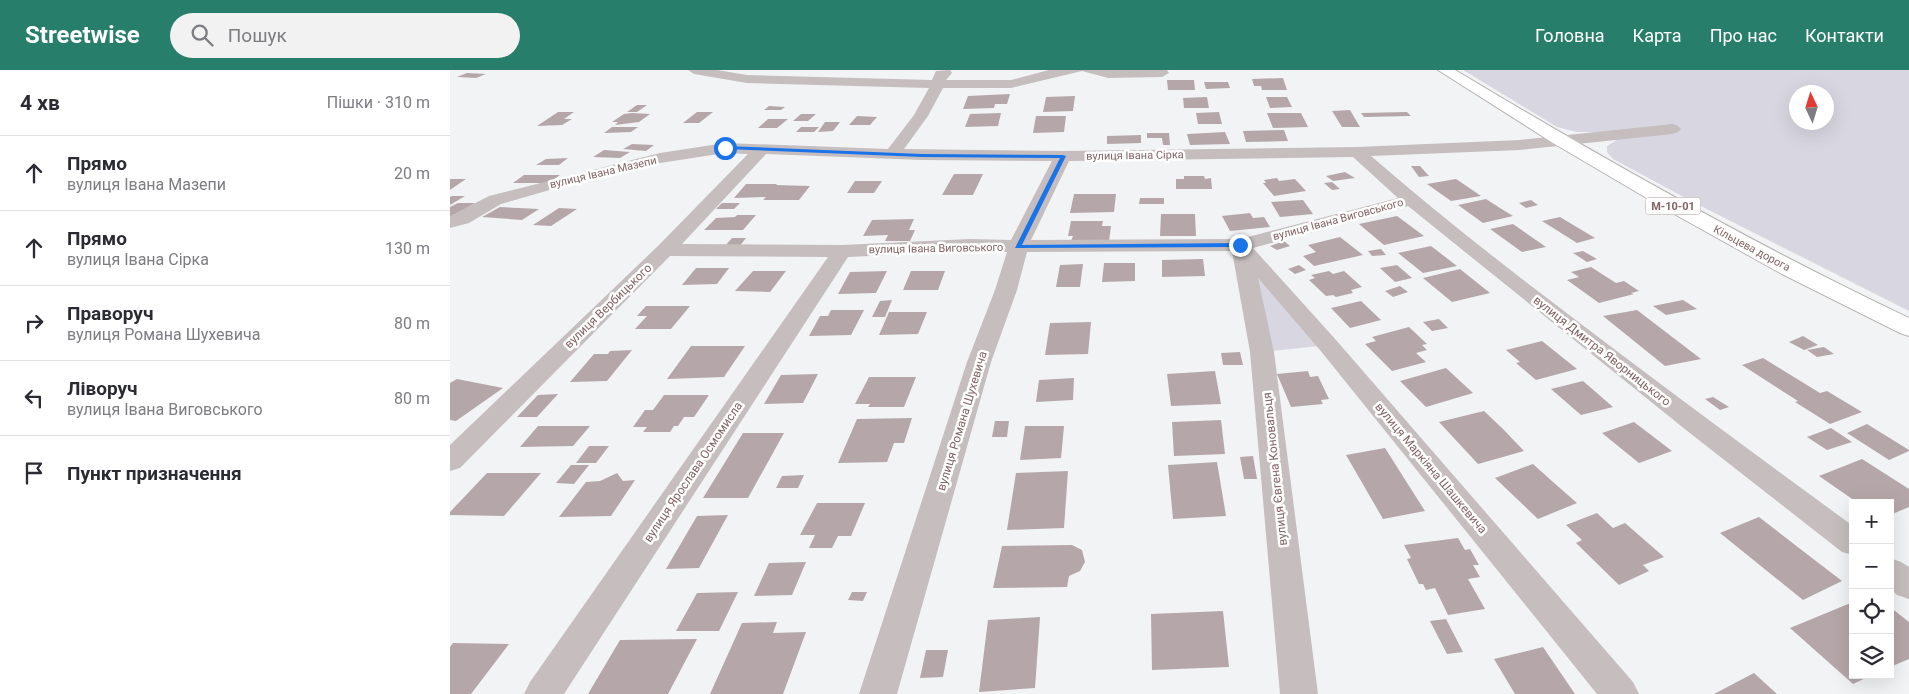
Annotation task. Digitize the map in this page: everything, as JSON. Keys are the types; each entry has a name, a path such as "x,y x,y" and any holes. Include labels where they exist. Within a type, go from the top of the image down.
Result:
{"highway":[{"name":"Кільцева дорога","path":"1445,70 1686,214 1909,328"}],"street":[{"path":"694,70 747,79 939,84 1011,84 1057,72 1076,70"},
{"path":"892,154 920,118 939,84 941,74 952,70"},
{"path":"1087,70 1108,74 1161,71"},
{"name":"вулиця Івана Сірка","path":"763,148 892,154 1063,156 1357,152 1561,141 1673,129"},
{"name":"вулиця Івана Мазепи","path":"450,222 462,219 495,200 651,160 725,148 763,148"},
{"name":"вулиця Вербицького","path":"450,461 665,250 763,148"},
{"name":"вулиця Дмитра Яворницького","path":"1357,152 1411,200 1695,424 1849,540"},
{"name":"вулиця Романа Шухевича","path":"878,694 979,362 999,310 1018,246 1063,156"},
{"name":"вулиця Івана Виговського","path":"665,250 842,251 970,245 1240,245 1411,200"},
{"name":"вулиця Євгена Коновальця","path":"1240,245 1262,352 1299,694"},
{"name":"вулиця Маркіяна Шашкевича","path":"1240,245 1328,345 1620,694"},
{"name":"вулиця Ярослава Осмомисла","path":"543,694 842,251"},
{"path":"1894,574 1909,585"}],"shaded area":[{"path":"1463,70 1909,70 1909,311 1693,202 1613,159 1607,152 1607,146 1620,138 1613,132 1577,132 1557,127"},
{"path":"1240,245 1328,345 1262,352"}],"building":[{"path":"467,73 486,74 476,78 457,77"},
{"path":"1283,78 1287,90 1262,90 1261,86 1254,86 1252,79"},
{"path":"1167,80 1194,80 1195,90 1168,90"},
{"path":"1204,82 1228,82 1230,88 1206,89"},
{"path":"1010,94 1007,104 995,104 994,108 963,109 968,96"},
{"path":"1075,96 1073,111 1043,112 1046,97"},
{"path":"1207,97 1209,108 1184,108 1183,98"},
{"path":"1266,97 1287,97 1292,107 1270,108"},
{"path":"637,105 647,105 637,112 627,112"},
{"path":"769,106 785,107 781,110 764,110"},
{"path":"1350,110 1360,127 1342,127 1332,111"},
{"path":"558,112 574,112 564,119 572,119 562,125 537,126"},
{"path":"697,112 713,112 699,123 683,123"},
{"path":"1219,112 1222,124 1198,124 1196,113"},
{"path":"1407,112 1411,116 1364,117 1361,113"},
{"path":"1001,113 998,126 965,127 970,114"},
{"path":"1267,113 1301,113 1308,127 1273,128"},
{"path":"624,114 650,114 639,122 615,125 618,122 612,122"},
{"path":"801,114 816,114 808,121 793,121"},
{"path":"857,116 877,117 870,125 849,125"},
{"path":"1036,116 1066,116 1064,132 1033,133"},
{"path":"768,119 788,119 777,128 758,128"},
{"path":"825,122 840,122 833,131 818,132"},
{"path":"612,127 638,127 631,132 604,133"},
{"path":"801,127 819,127 814,132 796,132"},
{"path":"1284,130 1288,141 1246,142 1243,131"},
{"path":"1225,132 1230,144 1190,145 1187,134"},
{"path":"1147,133 1169,133 1170,145 1163,145 1162,138 1147,138"},
{"path":"1141,135 1141,143 1107,144 1107,136"},
{"path":"632,144 654,145 646,151 623,149"},
{"path":"604,150 630,152 620,158 593,157"},
{"path":"568,158 559,165 536,165 546,159"},
{"path":"1411,166 1420,166 1429,176 1419,177"},
{"path":"1345,172 1355,178 1333,181 1326,176"},
{"path":"954,174 983,174 973,195 942,195"},
{"path":"524,175 560,175 549,183 513,183"},
{"path":"1184,176 1211,178 1212,189 1176,189 1176,179 1184,179"},
{"path":"1277,178 1279,181 1295,179 1306,191 1274,196 1263,183 1266,183 1264,180"},
{"path":"450,179 466,179 450,190"},
{"path":"1456,179 1481,196 1451,201 1427,184"},
{"path":"855,181 882,181 874,193 847,193"},
{"path":"1332,182 1340,189 1332,190 1324,183"},
{"path":"746,184 810,186 799,200 763,200 766,197 734,198"},
{"path":"1074,194 1116,194 1114,212 1070,213"},
{"path":"465,196 450,205 450,197"},
{"path":"1140,198 1164,198 1164,204 1139,204"},
{"path":"1486,199 1513,216 1483,223 1458,205"},
{"path":"1303,200 1313,214 1280,217 1271,202"},
{"path":"1531,200 1538,205 1526,208 1519,203"},
{"path":"458,203 475,203 450,218 450,207"},
{"path":"722,203 740,203 734,209 716,209"},
{"path":"500,207 539,209 522,220 482,217"},
{"path":"559,208 577,209 551,226 533,225"},
{"path":"1250,213 1253,218 1264,217 1270,227 1230,231 1222,216"},
{"path":"1161,214 1195,214 1196,236 1160,236"},
{"path":"737,215 756,215 743,230 704,230 716,218 735,217"},
{"path":"1397,216 1424,236 1384,245 1359,224"},
{"path":"1560,217 1595,238 1577,243 1542,221"},
{"path":"914,219 909,230 915,230 910,241 885,241 888,235 863,236 872,220"},
{"path":"1071,221 1103,221 1102,226 1111,226 1109,241 1071,241 1073,236 1068,236"},
{"path":"1513,224 1546,247 1522,252 1490,229"},
{"path":"1340,237 1363,255 1314,266 1303,256 1316,252 1308,245"},
{"path":"732,238 746,238 739,247 724,247"},
{"path":"1284,241 1290,246 1277,250 1270,246"},
{"path":"1431,246 1457,266 1423,273 1398,253"},
{"path":"1381,249 1386,255 1372,256 1368,251"},
{"path":"1583,251 1597,259 1587,262 1573,253"},
{"path":"1203,259 1205,276 1162,277 1162,260"},
{"path":"1104,263 1135,263 1135,281 1102,282"},
{"path":"1083,264 1080,287 1056,287 1060,265"},
{"path":"1299,265 1306,270 1295,274 1288,269"},
{"path":"1397,265 1412,278 1395,282 1380,268"},
{"path":"1591,267 1616,283 1624,281 1639,291 1599,303 1567,280 1579,277 1571,272"},
{"path":"696,268 729,268 717,284 682,285"},
{"path":"1460,269 1490,293 1452,302 1423,278"},
{"path":"753,271 786,271 770,292 735,291"},
{"path":"887,271 876,293 838,294 850,272"},
{"path":"911,271 945,271 938,290 903,290"},
{"path":"1329,271 1333,274 1344,271 1362,287 1351,290 1353,293 1336,297 1333,295 1326,296 1309,280 1315,278 1311,275"},
{"path":"1400,286 1408,292 1393,297 1385,291"},
{"path":"892,300 885,317 872,317 880,301"},
{"path":"1683,300 1697,309 1666,315 1653,306"},
{"path":"1361,301 1381,320 1350,328 1331,308"},
{"path":"646,306 690,306 671,329 635,329 647,316 637,316"},
{"path":"831,310 864,310 851,335 809,336 820,316 828,316"},
{"path":"1637,310 1701,359 1665,366 1603,316"},
{"path":"889,312 927,312 918,334 879,335"},
{"path":"1439,319 1448,328 1432,331 1423,322"},
{"path":"1091,322 1088,354 1045,355 1050,323"},
{"path":"1409,327 1427,344 1422,345 1427,350 1416,353 1426,362 1392,371 1365,344 1376,341 1372,337"},
{"path":"1803,336 1818,345 1804,350 1789,342"},
{"path":"1542,341 1577,369 1536,380 1516,363 1520,362 1506,350"},
{"path":"691,346 745,346 724,377 667,379"},
{"path":"1824,347 1834,354 1817,357 1807,350"},
{"path":"632,350 607,381 570,382 594,354"},
{"path":"1240,352 1243,365 1223,365 1221,353"},
{"path":"1763,358 1820,393 1827,391 1862,412 1830,424 1742,365"},
{"path":"1446,368 1473,393 1426,407 1400,381"},
{"path":"1215,371 1221,404 1171,406 1167,374"},
{"path":"1308,371 1310,377 1318,376 1329,399 1321,400 1323,404 1291,407 1277,374"},
{"path":"818,374 803,403 764,404 781,375"},
{"path":"869,377 916,377 904,407 868,407 870,404 855,404"},
{"path":"1074,378 1073,400 1036,402 1039,380"},
{"path":"457,379 503,388 456,421 450,420 450,383"},
{"path":"1583,381 1613,407 1581,415 1551,389"},
{"path":"558,394 537,417 517,417 538,395"},
{"path":"664,395 709,395 694,417 684,417 678,426 674,426 670,432 643,432 647,427 633,427 645,410 653,410"},
{"path":"1713,397 1729,407 1720,410 1705,399"},
{"path":"1484,411 1524,451 1478,464 1439,422"},
{"path":"912,418 904,443 894,443 887,462 838,463 857,419"},
{"path":"1221,420 1225,454 1174,456 1172,422"},
{"path":"995,421 1009,421 1007,437 992,437"},
{"path":"1634,422 1672,451 1639,463 1602,433"},
{"path":"1867,424 1909,451 1889,460 1847,433"},
{"path":"538,426 590,426 573,446 520,447"},
{"path":"1025,426 1064,426 1061,458 1020,460"},
{"path":"1831,428 1852,442 1827,450 1807,437"},
{"path":"743,433 784,433 748,498 703,498"},
{"path":"589,446 609,446 596,463 576,463"},
{"path":"1385,448 1425,511 1383,519 1346,455"},
{"path":"1253,456 1257,479 1244,479 1240,457"},
{"path":"1862,459 1909,489 1909,507 1894,513 1894,499 1852,499 1819,476"},
{"path":"1217,462 1226,516 1173,519 1168,465"},
{"path":"1533,464 1577,503 1538,519 1495,478"},
{"path":"571,465 589,465 574,484 556,483"},
{"path":"1068,471 1064,528 1007,530 1016,473"},
{"path":"487,473 541,473 504,516 450,515 450,512"},
{"path":"617,473 623,481 635,480 611,516 559,517 586,482 600,481"},
{"path":"804,475 798,488 776,488 782,476"},
{"path":"817,503 865,503 851,536 838,536 832,548 809,548 815,535 800,535"},
{"path":"1597,513 1613,528 1625,523 1664,557 1643,565 1649,571 1619,585 1576,543 1582,540 1566,525"},
{"path":"728,515 699,568 666,569 697,516"},
{"path":"1759,517 1842,581 1803,600 1720,533"},
{"path":"1458,538 1465,550 1470,549 1479,565 1473,565 1480,577 1468,579 1485,609 1448,615 1435,588 1426,590 1423,584 1419,584 1407,559 1411,558 1404,545"},
{"path":"1072,545 1082,550 1085,562 1080,571 1069,576 1067,587 993,588 1002,546"},
{"path":"806,562 792,595 754,596 769,563"},
{"path":"738,592 719,631 676,631 697,593"},
{"path":"852,592 867,592 863,601 848,600"},
{"path":"1849,604 1849,679 1864,679 1853,684 1790,628"},
{"path":"1894,610 1909,622 1909,659 1894,665"},
{"path":"1223,611 1229,667 1152,670 1151,614"},
{"path":"1040,617 1035,688 979,692 988,620"},
{"path":"1446,619 1463,652 1447,654 1430,621"},
{"path":"777,622 773,633 806,632 783,694 710,694 742,623"},
{"path":"697,639 668,694 588,694 620,640"},
{"path":"453,643 509,644 471,694 450,694 450,647"},
{"path":"1543,647 1575,694 1515,694 1494,659"},
{"path":"926,650 948,650 943,677 920,678"},
{"path":"1754,673 1777,694 1714,694"}],"route":[{"path":"725,148 922,155 1063,156 1018,246 1240,245"}]}
